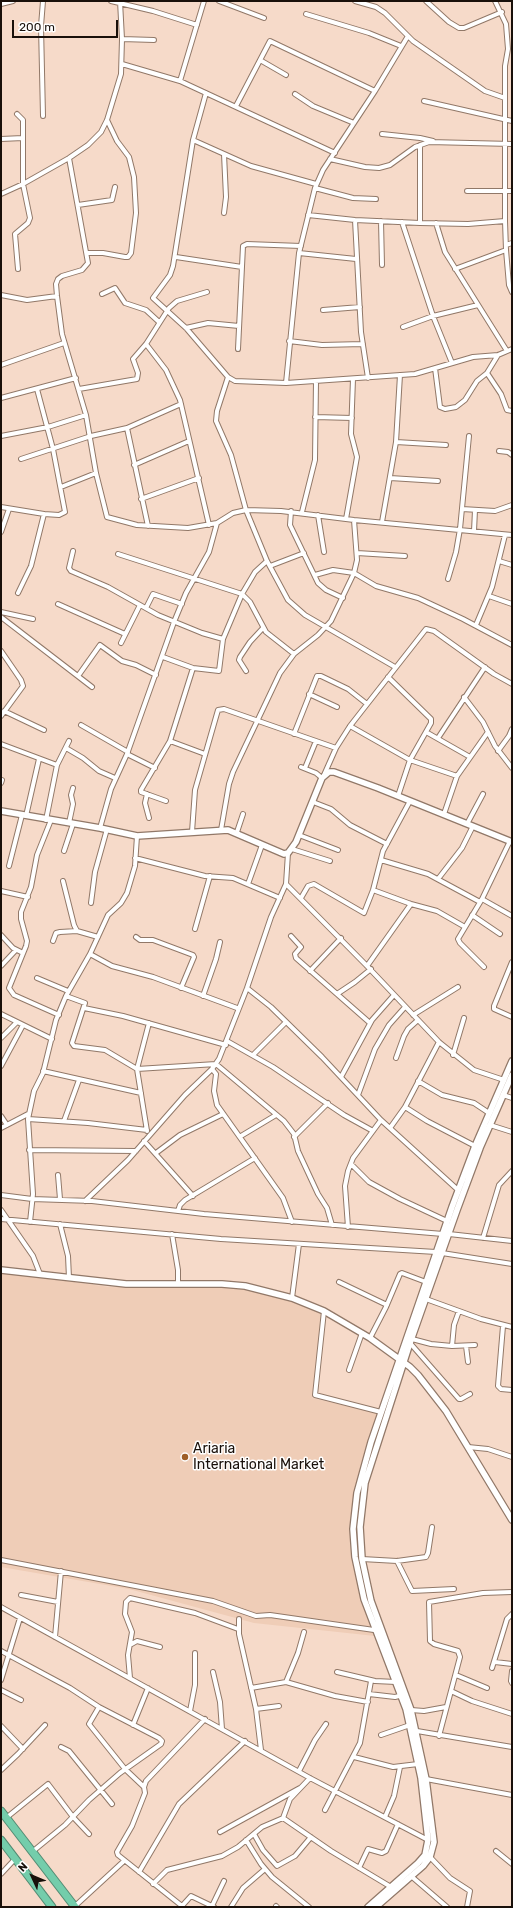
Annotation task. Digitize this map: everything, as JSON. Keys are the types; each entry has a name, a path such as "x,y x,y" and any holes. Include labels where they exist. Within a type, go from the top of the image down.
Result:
{"highway":[{"path":"1,1811 75,1907"},
{"path":"1,1840 52,1907"}],"main road":[{"path":"1,811 100,828 136,836 221,830 237,832 280,853 290,851 299,835 323,777 334,772 410,800 511,842"},
{"path":"446,1234 447,1221 474,1146 512,1061"},
{"path":"376,1907 430,1857 434,1842 426,1779 417,1731 411,1710 371,1601 362,1559 360,1535 364,1483 426,1282 439,1253 475,1160 512,1075"},
{"path":"368,1907 418,1863 425,1855 428,1840 425,1802 410,1725 396,1682 374,1630 364,1599 356,1564 353,1529 359,1481 381,1412 401,1361 411,1341 426,1299 439,1253"},
{"path":"1,1270 126,1284 222,1284 244,1286 292,1298 324,1311 370,1338 418,1375 446,1411 512,1520"}],"street":[{"path":"1,4 13,1"},
{"path":"43,1 41,33 43,116"},
{"path":"111,1 153,11 197,25"},
{"path":"180,81 204,1"},
{"path":"219,1 264,18"},
{"path":"355,1 376,7 385,13 408,36 485,91 504,98"},
{"path":"426,1 449,22 459,28 464,28 502,12"},
{"path":"495,1 502,12 506,24 510,49 505,60 505,221 509,285 512,292"},
{"path":"495,1 501,1"},
{"path":"1,194 23,184 69,158 96,138 107,120 118,85 122,64 120,2"},
{"path":"306,14 369,33 401,46"},
{"path":"286,383 299,253 316,186 323,170 375,91 408,36"},
{"path":"122,39 154,40"},
{"path":"236,106 268,42 272,41 375,91"},
{"path":"260,60 286,75"},
{"path":"122,64 180,81 335,153"},
{"path":"206,93 193,140 176,257 172,271 154,298 155,301 186,328 228,377 235,381 286,383 415,374 473,357 498,355 512,349"},
{"path":"295,94 313,106 354,123"},
{"path":"424,101 505,121 512,121"},
{"path":"17,114 23,120 23,184 30,218 28,223 15,234 18,269"},
{"path":"87,253 128,257 131,253 136,213 134,177 129,157 117,141 107,120"},
{"path":"382,134 420,138 436,142 512,144"},
{"path":"1,139 23,138"},
{"path":"193,140 251,166 354,198 376,199"},
{"path":"330,159 365,167 380,168 390,165 405,153 420,145 436,142"},
{"path":"420,145 420,223"},
{"path":"224,154 226,197 224,213"},
{"path":"69,158 88,263 86,267 58,279 56,284 57,296 64,343 76,378 86,415 91,436 96,473 107,518 137,525 188,528 217,523 232,513 246,510 291,511 354,520 512,535"},
{"path":"78,205 112,200 115,187"},
{"path":"467,191 512,190"},
{"path":"308,215 355,220 420,223 479,224 505,221"},
{"path":"355,220 356,259 363,344 368,378"},
{"path":"382,221 382,265"},
{"path":"402,222 433,316 452,363"},
{"path":"436,223 442,246 507,351"},
{"path":"455,269 512,243"},
{"path":"238,349 242,248 246,244 301,246"},
{"path":"299,253 356,259"},
{"path":"176,257 242,267"},
{"path":"102,294 115,288 126,303 146,310 159,322"},
{"path":"79,389 137,379 138,373 133,359 146,344 169,308 177,301 207,292"},
{"path":"1,295 27,300 57,296"},
{"path":"403,327 433,316 478,305"},
{"path":"323,310 360,307"},
{"path":"186,328 208,323 239,326"},
{"path":"289,341 322,345 363,344"},
{"path":"1,365 64,343"},
{"path":"146,344 166,370 181,404 209,525"},
{"path":"435,368 440,407 445,409 460,406 477,381 487,373 498,355"},
{"path":"487,373 501,394 507,410 512,411"},
{"path":"382,522 396,442 400,375"},
{"path":"228,377 217,411 216,421 230,455 246,510 267,561 288,600 294,607 395,667"},
{"path":"1,398 37,390 76,378"},
{"path":"346,519 357,457 351,434 353,379"},
{"path":"302,512 315,460 316,381"},
{"path":"1,507 44,514 64,514 61,487 53,449 37,390"},
{"path":"22,459 91,436 127,428 181,404"},
{"path":"1,436 48,427 86,415"},
{"path":"315,417 352,418"},
{"path":"127,428 148,526"},
{"path":"448,579 456,552 460,530 469,436"},
{"path":"134,465 189,441"},
{"path":"396,442 446,445"},
{"path":"499,451 512,454"},
{"path":"61,487 96,473"},
{"path":"141,499 199,478"},
{"path":"390,478 438,481"},
{"path":"462,509 495,511 512,505"},
{"path":"1,532 9,509"},
{"path":"474,531 475,510"},
{"path":"291,511 290,525 320,586 343,598"},
{"path":"18,593 31,566 44,514"},
{"path":"318,515 324,552"},
{"path":"221,830 229,784 238,759 280,673 294,654 326,627 343,598 354,573 357,553 354,520"},
{"path":"100,828 115,778 127,753 163,657 174,622 209,552 217,523"},
{"path":"476,625 489,596 500,562 504,535"},
{"path":"73,551 70,570 108,587 174,622 223,639"},
{"path":"270,566 304,553"},
{"path":"357,553 405,556"},
{"path":"118,554 242,594 250,602 263,628 269,635 294,654"},
{"path":"163,657 193,668 219,671 223,639 242,594 255,572 267,561"},
{"path":"500,562 512,565"},
{"path":"315,575 333,570 354,573 376,586 418,598 476,625 512,645"},
{"path":"146,608 150,596 153,594 182,604"},
{"path":"489,596 512,604"},
{"path":"58,604 125,634"},
{"path":"121,643 140,605"},
{"path":"1,612 33,619"},
{"path":"1,617 92,687"},
{"path":"246,671 240,662 240,657 250,642 263,628"},
{"path":"316,741 303,768 323,777 336,748 350,726 423,631 429,628 512,684"},
{"path":"78,676 100,645 122,661 136,665 156,675"},
{"path":"1,651 23,684 1,716"},
{"path":"438,738 485,667"},
{"path":"166,801 147,794 141,790 170,741 193,668"},
{"path":"294,734 316,678 321,676 348,689 367,704"},
{"path":"388,677 431,719 431,723 410,760 398,796"},
{"path":"309,694 337,707"},
{"path":"464,697 483,722 498,751 512,768"},
{"path":"192,832 194,795 218,710 224,709 257,722 336,748"},
{"path":"4,710 44,730"},
{"path":"81,725 155,768"},
{"path":"350,726 410,760 457,776"},
{"path":"498,751 509,736 512,728"},
{"path":"426,732 470,757"},
{"path":"444,814 457,776 488,732"},
{"path":"58,1015 14,995 10,991 10,984 27,941 21,916 28,897 38,855 49,820 57,765 69,741"},
{"path":"170,741 205,754"},
{"path":"1,744 57,765"},
{"path":"66,748 83,758 99,771 115,778"},
{"path":"9,866 39,759"},
{"path":"64,851 71,823 73,804 71,795 73,788"},
{"path":"147,794 145,803 149,818"},
{"path":"466,824 483,794"},
{"path":"301,898 308,886 314,884 363,914 373,890 387,844 410,800"},
{"path":"313,802 331,809 350,825 387,844"},
{"path":"237,832 242,814"},
{"path":"438,879 462,848 473,826"},
{"path":"91,903 95,872 107,830"},
{"path":"299,835 338,850"},
{"path":"30,1222 32,1199 28,1117 34,1091 43,1071 58,1015 68,991 90,954 108,915 121,903 127,893 135,858 136,836"},
{"path":"484,967 458,941 511,842"},
{"path":"248,884 262,845"},
{"path":"85,1201 136,1151 185,1095 216,1064 226,1043 238,1008 247,988 258,952 286,884 290,851 330,862"},
{"path":"135,858 210,876 225,876 280,898"},
{"path":"381,860 418,869 512,916"},
{"path":"195,929 210,876"},
{"path":"63,881 74,925 77,931"},
{"path":"286,884 369,967 439,1042 474,1070 504,1080"},
{"path":"373,890 411,904 437,911 465,927"},
{"path":"1,891 28,897"},
{"path":"337,994 355,982 369,967 411,904"},
{"path":"472,915 500,934"},
{"path":"53,941 56,933 77,931 98,937"},
{"path":"1,936 16,950 23,953"},
{"path":"291,936 301,947 295,957 370,1023"},
{"path":"136,937 140,940 153,940 193,955 194,957 181,988"},
{"path":"310,971 340,938"},
{"path":"203,996 216,959 220,942"},
{"path":"1,966 16,950"},
{"path":"90,954 112,966 238,1008"},
{"path":"512,962 494,1009 512,1017"},
{"path":"37,978 68,991"},
{"path":"413,1015 458,987"},
{"path":"247,988 271,1007 341,1077 381,1120 458,1190"},
{"path":"341,1077 370,1023 394,995"},
{"path":"66,996 85,1003 73,1045 106,1050 137,1069 216,1064 288,1125 311,1180 326,1206 332,1226"},
{"path":"358,1095 376,1049 389,1025 405,1006"},
{"path":"84,1008 226,1043 253,1055 373,1131"},
{"path":"1,1014 52,1039"},
{"path":"453,1054 464,1018"},
{"path":"396,1058 398,1048 406,1032 418,1020"},
{"path":"1,1038 17,1022"},
{"path":"253,1055 286,1022"},
{"path":"148,1136 137,1069 149,1023"},
{"path":"1,1066 24,1025"},
{"path":"390,1128 404,1107 439,1042"},
{"path":"212,1069 216,1077 214,1091 215,1100 223,1114 241,1136 286,1204 292,1222"},
{"path":"43,1071 141,1093"},
{"path":"64,1121 79,1080"},
{"path":"418,1081 442,1095 474,1103 489,1113"},
{"path":"503,1095 512,1098"},
{"path":"294,1137 328,1103"},
{"path":"404,1107 474,1146"},
{"path":"156,1153 180,1135 223,1114"},
{"path":"241,1136 276,1115"},
{"path":"1,1116 7,1125"},
{"path":"1,1128 28,1117 147,1130"},
{"path":"348,1227 345,1186 350,1164 364,1141 381,1120"},
{"path":"490,1125 512,1132"},
{"path":"144,1141 192,1196"},
{"path":"29,1150 136,1151"},
{"path":"178,1211 182,1203 192,1196 255,1158"},
{"path":"350,1164 369,1182 400,1199 447,1221"},
{"path":"483,1238 499,1185 512,1171"},
{"path":"58,1175 60,1199"},
{"path":"1,1195 32,1199 85,1201 332,1226 446,1234 512,1241"},
{"path":"1,1210 33,1256 40,1274"},
{"path":"1,1219 299,1244 439,1253 512,1264"},
{"path":"60,1224 68,1256 69,1278"},
{"path":"172,1234 178,1270 178,1284"},
{"path":"292,1298 299,1244"},
{"path":"370,1338 401,1273 426,1282"},
{"path":"339,1282 387,1305"},
{"path":"426,1299 503,1326 512,1326"},
{"path":"324,1311 315,1395 381,1412"},
{"path":"452,1346 454,1325 459,1311"},
{"path":"503,1326 498,1386 501,1389 512,1390"},
{"path":"349,1370 362,1333"},
{"path":"411,1341 452,1346 475,1345"},
{"path":"411,1341 459,1399 470,1394"},
{"path":"466,1346 468,1362"},
{"path":"468,1447 488,1449 512,1457"},
{"path":"362,1559 397,1562 426,1557 432,1527"},
{"path":"1,1560 212,1601 256,1616 270,1615 374,1630"},
{"path":"397,1562 410,1588 414,1592 454,1589"},
{"path":"55,1637 61,1571"},
{"path":"438,1736 456,1675 460,1653 434,1644 430,1640 429,1602 484,1593 512,1592"},
{"path":"22,1595 58,1602"},
{"path":"130,1678 128,1655 131,1630 125,1614 126,1602 130,1598 195,1613 238,1629"},
{"path":"1,1608 310,1778 428,1840"},
{"path":"492,1668 507,1619 512,1614"},
{"path":"1,1680 20,1618"},
{"path":"239,1619 238,1629 256,1709 261,1750"},
{"path":"286,1682 304,1632"},
{"path":"130,1645 136,1641 160,1647"},
{"path":"1,1651 70,1688 99,1707 159,1738 162,1741 161,1744 125,1769 100,1790 73,1817 32,1852"},
{"path":"190,1711 195,1685 195,1652"},
{"path":"495,1662 512,1664"},
{"path":"512,1671 512,1683"},
{"path":"214,1672 220,1702 222,1729"},
{"path":"337,1672 371,1681 396,1682"},
{"path":"456,1675 487,1688"},
{"path":"325,1810 354,1757 363,1734 371,1681"},
{"path":"251,1688 286,1682 335,1696 368,1702"},
{"path":"133,1725 148,1688"},
{"path":"1,1690 21,1700"},
{"path":"451,1691 472,1701 512,1714"},
{"path":"369,1694 395,1697 399,1696 400,1693"},
{"path":"256,1709 279,1706"},
{"path":"99,1707 88,1724 125,1769 144,1787 146,1793 117,1852 124,1861 182,1906 191,1896 213,1906 224,1881"},
{"path":"411,1710 424,1711 446,1707"},
{"path":"144,1787 146,1781 205,1719"},
{"path":"1,1770 23,1749 45,1724"},
{"path":"299,1772 315,1740 326,1724"},
{"path":"381,1735 410,1725"},
{"path":"1,1726 23,1749"},
{"path":"417,1731 438,1736 512,1748"},
{"path":"139,1872 179,1804 245,1742"},
{"path":"61,1746 68,1751 112,1804"},
{"path":"354,1757 373,1763 400,1766 418,1764"},
{"path":"385,1817 394,1796 400,1766"},
{"path":"283,1818 290,1799 310,1778"},
{"path":"426,1779 512,1795"},
{"path":"6,1818 48,1784 88,1834"},
{"path":"220,1832 300,1788"},
{"path":"153,1884 169,1869 222,1856 271,1822 283,1818"},
{"path":"283,1818 359,1868 391,1887"},
{"path":"359,1868 366,1850 370,1849 383,1853 386,1851 398,1824"},
{"path":"254,1834 263,1850 277,1866 295,1856 311,1837"},
{"path":"246,1840 265,1869 284,1888 309,1907"},
{"path":"496,1851 512,1864"},
{"path":"430,1857 450,1878 470,1891 467,1907"},
{"path":"1,1874 15,1859"},
{"path":"75,1907 124,1861"},
{"path":"231,1907 243,1888 265,1869"},
{"path":"411,1876 447,1907"}],"shaded area":[{"name":"Ariaria International Market","path":"1,1272 109,1287 183,1288 237,1285 279,1294 323,1313 312,1398 382,1414 357,1499 352,1544 361,1591 375,1636 254,1623 129,1589 1,1567"}],"place":[{"name":"Ariaria International Market","path":"185,1457"}]}
